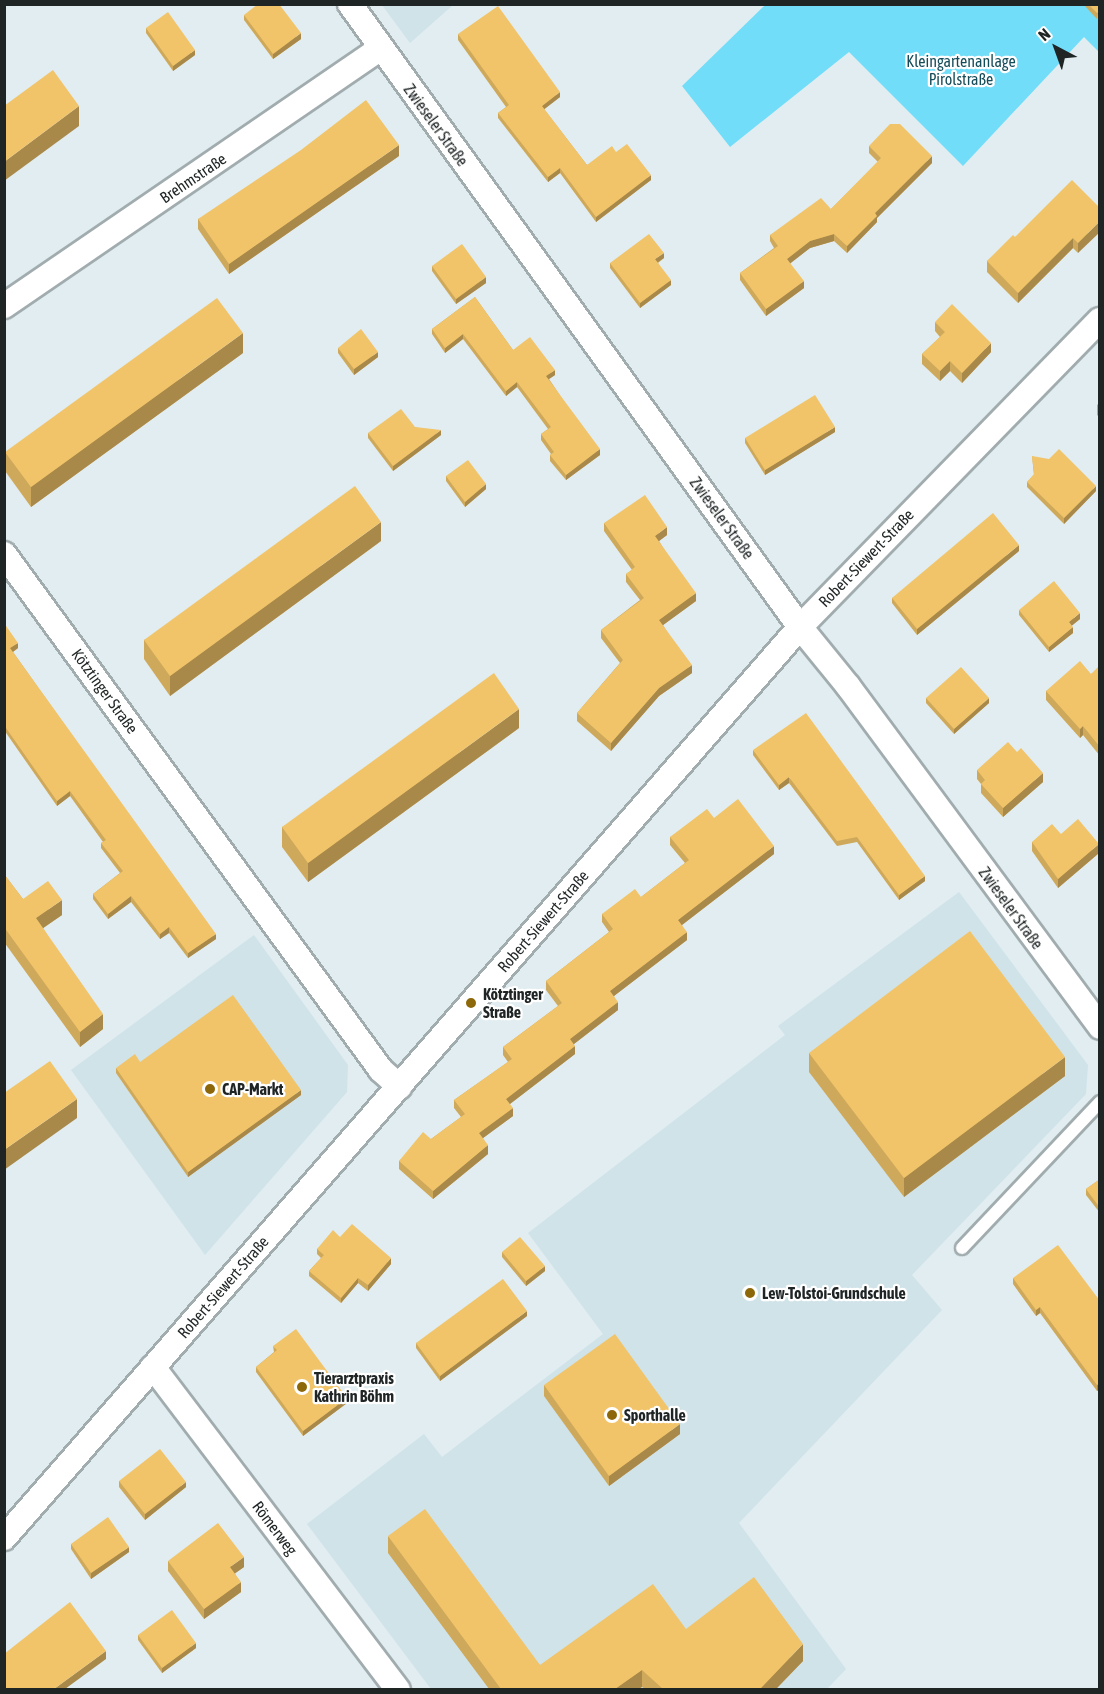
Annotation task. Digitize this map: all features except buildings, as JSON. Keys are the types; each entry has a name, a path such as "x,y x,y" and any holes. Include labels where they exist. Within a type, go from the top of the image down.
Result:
{"street":[{"name":"Zwieseler Straße","path":"350,4 800,627 861,703 1100,1027"},
{"name":"Brehmstraße","path":"4,306 381,48"},
{"name":"Robert-Siewert-Straße","path":"4,1538 800,627 1100,320"},
{"name":"Kötztinger Straße","path":"4,554 381,1070 400,1087"},
{"name":"Römerweg","path":"153,1367 398,1689"}],"lane":[{"path":"962,1248 1100,1102"}],"shaded area":[{"path":"382,5 453,5 410,43"},
{"name":"Lew-Tolstoi-Grundschule","path":"959,892 1088,1065 1086,1094 912,1275 942,1310 739,1523 846,1669 827,1689 431,1689 307,1524 424,1434 442,1457 603,1334 528,1233 785,1035 778,1026"},
{"path":"254,935 348,1065 347,1092 205,1255 71,1070"}],"green space":[{"name":"Kleingartenanlage Pirolstraße","path":"765,5 1099,5 1099,52 1084,37 963,166 849,52 730,147 682,86"}],"place":[{"name":"Kötztinger Straße","path":"471,1003"},
{"name":"CAP-Markt","path":"210,1089"},
{"name":"Lew-Tolstoi-Grundschule","path":"750,1293"},
{"name":"Tierarztpraxis Kathrin Böhm","path":"302,1387"},
{"name":"Sporthalle","path":"612,1415"}]}
